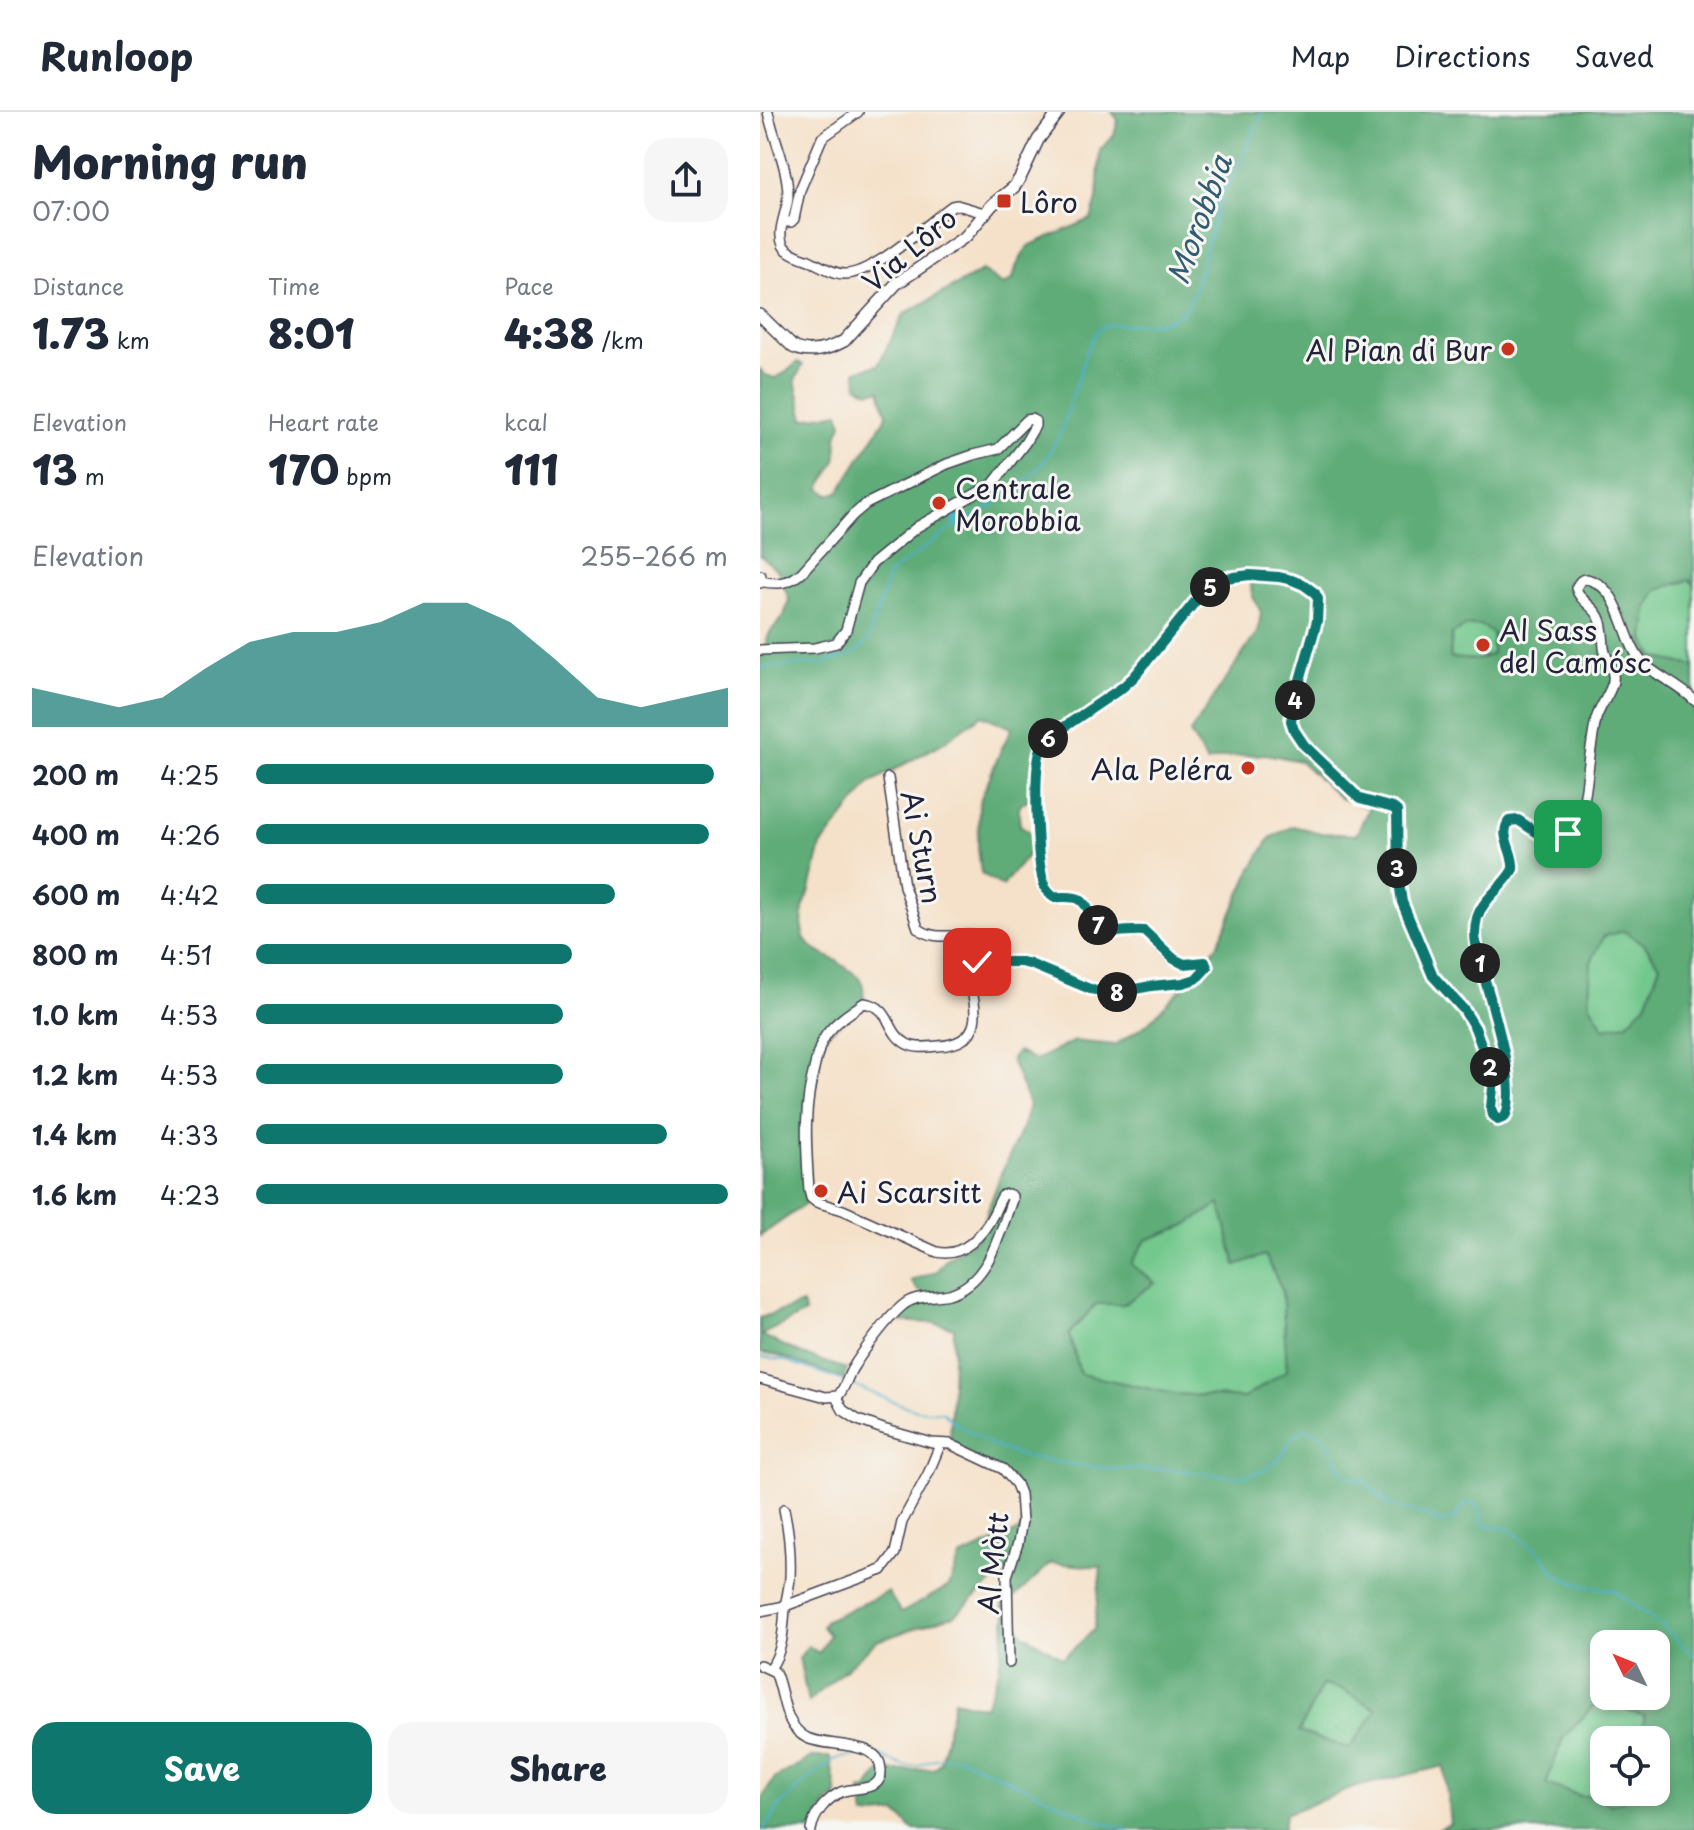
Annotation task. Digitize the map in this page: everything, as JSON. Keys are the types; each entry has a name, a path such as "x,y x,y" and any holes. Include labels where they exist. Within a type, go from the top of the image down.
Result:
{"street":[{"path":"768,112 788,189 782,240 785,248 835,272 846,274 866,268 952,206 984,213"},
{"path":"783,222 794,219 800,190 822,138 858,112"},
{"name":"Via Lôro","path":"760,315 798,350 809,352 841,343 853,334 896,284 966,236 984,213 1016,185 1038,140 1059,112"},
{"path":"760,580 782,584 793,579 866,504 947,464 998,449 1027,420 1035,421 1020,450 993,484 917,527 873,563 859,583 846,630 836,643 815,648 760,650"},
{"path":"760,1379 826,1397 839,1394 851,1372 901,1306 917,1297 949,1294 974,1279 991,1254 1012,1196 1003,1195 994,1214 971,1244 952,1254 937,1252 811,1198 805,1124 808,1090 826,1035 841,1020 864,1003 872,1004 883,1011 895,1034 909,1046 944,1046 962,1042 969,1035 974,1020 975,998 967,970 977,962 1030,964 1090,989 1114,993 1183,983 1196,979 1207,967 1205,962 1184,964 1174,959 1144,931 1104,930 1079,899 1053,897 1044,885 1037,836 1042,745 1056,731 1134,677 1194,602 1214,583 1238,575 1263,576 1292,580 1315,593 1319,608 1296,694 1291,721 1294,730 1304,745 1360,799 1397,811 1398,884 1405,912 1433,976 1464,1010 1475,1028 1494,1079 1492,1113 1496,1119 1502,1119 1508,1111 1510,1096 1507,1071 1477,952 1476,926 1481,909 1513,869 1513,855 1504,832 1507,823 1516,819 1548,838 1560,838 1571,831 1584,805 1596,719 1614,676 1605,651 1599,618 1579,596 1576,588 1579,582 1589,579 1605,591 1616,605 1640,659 1694,700"},
{"name":"Ai Sturn","path":"888,778 904,886 918,928 932,935 978,936 985,946 985,962"},
{"name":"Al Mòtt","path":"839,1394 843,1410 858,1420 940,1445 950,1444 1003,1469 1013,1479 1019,1489 1022,1508 1021,1530 1007,1576 1009,1663"},
{"path":"760,1611 785,1606 868,1571 882,1570 895,1553 902,1522 940,1445"},
{"path":"784,1509 790,1573 784,1636 781,1649 765,1667 777,1677 790,1720 801,1734 820,1742 867,1750 880,1764 879,1777 873,1786 842,1792 831,1799 815,1817 811,1830"}],"green space":[{"path":"1112,112 1694,112 1694,584 1690,580 1657,589 1647,608 1644,639 1654,657 1694,666 1694,1830 1438,1830 1450,1824 1444,1766 1356,1787 1285,1814 1283,1830 913,1830 897,1813 865,1816 861,1790 867,1789 880,1772 934,1769 941,1762 954,1700 985,1707 999,1670 1007,1607 1022,1633 1063,1658 1094,1630 1101,1567 1051,1563 1003,1608 1008,1568 955,1615 877,1641 808,1702 799,1658 808,1646 819,1653 829,1635 822,1627 826,1620 888,1592 901,1613 949,1586 960,1557 1021,1530 1022,1515 1013,1479 950,1444 954,1328 934,1323 893,1321 905,1307 927,1295 911,1281 937,1271 946,1259 977,1239 1029,1104 1011,1060 1017,1052 1036,1060 1074,1041 1115,1045 1147,1024 1186,984 1218,944 1250,872 1270,838 1293,826 1321,833 1356,835 1369,808 1340,798 1300,761 1266,754 1224,757 1207,762 1190,733 1258,631 1261,612 1252,595 1250,576 1214,583 1134,678 1048,738 1034,797 1021,804 1019,810 1020,825 1033,834 1030,852 1002,886 981,873 979,803 1012,728 982,715 941,744 870,783 821,846 803,908 802,929 805,940 816,951 837,961 860,978 864,1003 826,1035 808,1090 809,1190 804,1205 760,1236 760,659 770,632 784,616 789,599 778,571 760,555 760,369 765,375 775,378 798,362 803,365 795,380 804,419 839,412 842,424 837,436 836,461 820,488 829,495 839,492 887,415 880,390 870,392 857,386 856,371 878,365 904,314 982,271 1003,285 1013,279 1028,246 1091,219 1097,199 1100,150 1114,135 1118,120","holes":["1481,625 1493,634 1492,654 1477,660 1450,658 1452,634 1466,626","1624,931 1644,944 1660,965 1646,1004 1626,1024 1604,1028 1589,1003 1591,962 1604,936","1220,1204 1236,1265 1265,1255 1282,1289 1287,1370 1244,1398 1174,1394 1080,1374 1069,1334 1096,1304 1124,1304 1155,1283 1131,1264 1146,1240 1184,1226","1590,1630 1670,1630 1670,1710 1626,1710 1645,1716 1643,1726 1670,1726 1670,1806 1590,1806 1590,1796 1580,1796 1546,1784 1563,1738 1590,1709","1322,1685 1341,1689 1377,1709 1349,1749 1299,1732"]},
{"path":"1690,580 1694,585 1694,666 1653,657 1644,639 1647,608 1657,589"},
{"path":"1481,625 1493,634 1492,654 1477,660 1450,658 1452,634 1466,626"},
{"path":"1624,931 1644,944 1660,965 1646,1004 1626,1024 1604,1028 1589,1004 1590,962 1604,936"},
{"path":"1220,1203 1236,1264 1265,1254 1282,1289 1287,1370 1244,1398 1174,1394 1080,1374 1069,1334 1096,1304 1124,1304 1154,1282 1131,1264 1146,1240 1184,1226"},
{"path":"802,1304 805,1313 761,1335 804,1355 847,1369 843,1379 779,1356 760,1353 760,1318"},
{"path":"1322,1685 1341,1689 1378,1710 1349,1749 1299,1732"},
{"path":"1590,1709 1626,1710 1645,1716 1643,1726 1590,1726 1590,1796 1580,1796 1546,1784 1563,1738"},
{"path":"812,1757 830,1757 837,1795 827,1803 811,1830 760,1830 760,1802 774,1779"}],"waterway":[{"name":"Morobbia","path":"760,667 821,664 854,654 868,640 889,574 957,524 996,504 1046,459 1060,434 1097,330 1107,325 1157,323 1180,314 1188,306 1221,196 1244,156 1263,112"},
{"path":"954,515 957,524"},
{"path":"760,1357 783,1360 844,1381"},
{"path":"850,1384 917,1410 943,1412 956,1424 994,1446 1018,1455 1116,1469 1162,1469 1240,1477 1264,1471 1281,1457 1293,1437 1305,1429 1312,1431 1325,1439 1346,1475 1365,1481 1388,1504 1429,1516 1439,1523 1455,1519 1463,1506 1472,1502 1481,1513 1480,1520 1487,1525 1509,1529 1542,1554 1556,1575 1580,1585 1613,1590 1661,1625 1694,1655"},
{"path":"764,1830 780,1805 834,1760 867,1755"},
{"path":"880,1756 904,1766 959,1757 1100,1822 1128,1830"}],"place":[{"name":"Lôro","path":"1004,201"},
{"name":"Al Pian di Bur","path":"1508,349"},
{"name":"Centrale Morobbia","path":"939,503"},
{"name":"Al Sass del Camósc","path":"1483,645"},
{"name":"Ala Peléra","path":"1248,768"},
{"name":"Ai Scarsitt","path":"821,1191"}],"route":[{"path":"977,962 1030,964 1090,989 1114,993 1183,983 1203,973 1207,967 1205,962 1184,964 1174,959 1144,931 1104,930 1079,899 1053,897 1048,892 1044,885 1037,836 1038,763 1042,745 1048,738 1134,677 1203,592 1214,583 1238,575 1292,580 1311,589 1318,599 1317,621 1291,721 1294,730 1304,745 1360,799 1397,811 1399,893 1433,976 1464,1010 1475,1028 1494,1079 1491,1107 1498,1120 1505,1117 1508,1111 1510,1096 1503,1051 1477,952 1477,918 1513,869 1513,855 1504,832 1509,821 1518,820 1548,838 1568,834"}]}
